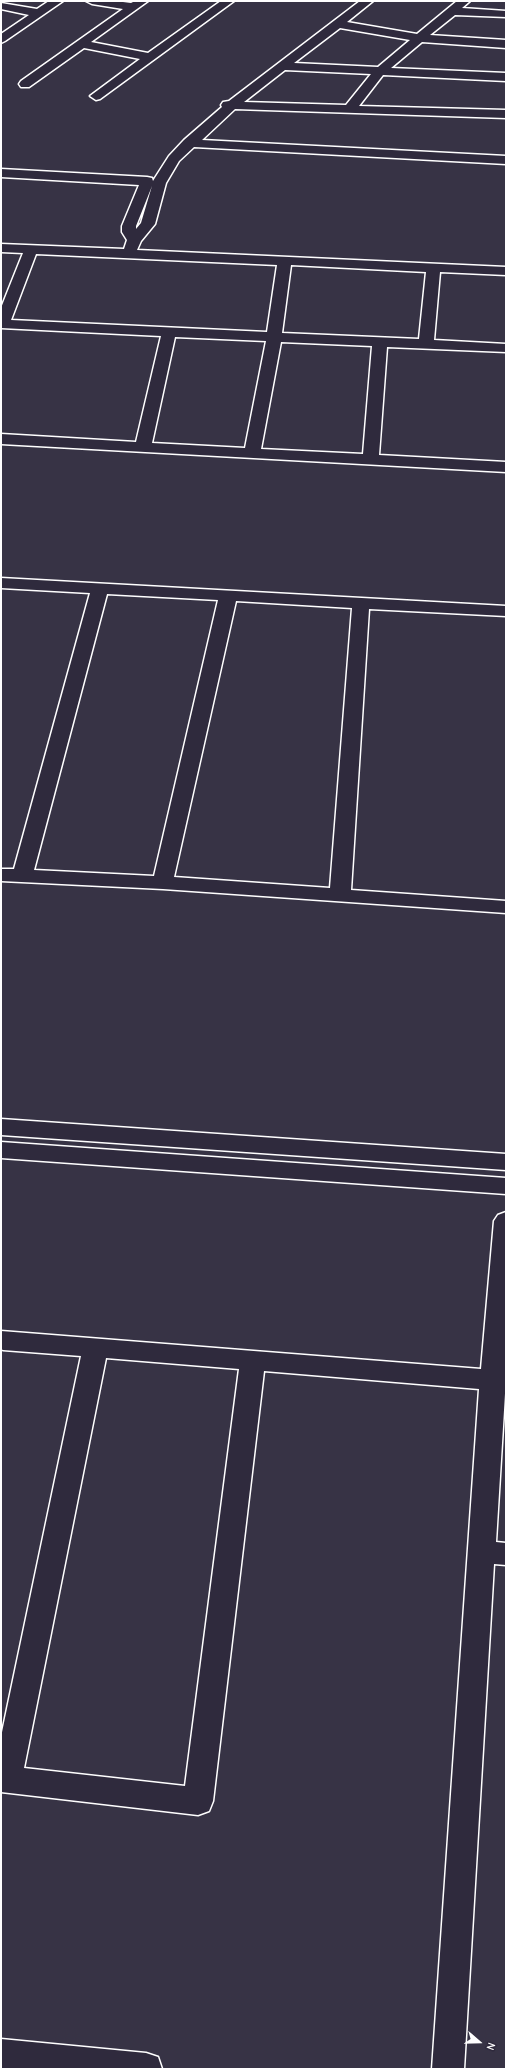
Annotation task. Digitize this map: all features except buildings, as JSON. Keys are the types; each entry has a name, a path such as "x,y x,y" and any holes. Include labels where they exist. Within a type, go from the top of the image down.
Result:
{"street":[{"path":"1,39 57,1"},
{"path":"92,1 138,4"},
{"path":"96,96 228,1"},
{"path":"129,254 134,240 148,224 159,183 167,169 189,143 232,105 285,66 367,1"},
{"path":"349,110 380,71 464,1"},
{"path":"25,84 138,4"},
{"path":"1,6 38,13"},
{"path":"452,11 506,14"},
{"path":"338,24 420,38 506,44"},
{"path":"160,159 181,136 215,104 313,27"},
{"path":"82,44 150,57"},
{"path":"285,66 506,77"},
{"path":"215,104 349,110 506,114"},
{"path":"189,143 506,160"},
{"path":"1,173 149,177 129,226 128,232 134,240"},
{"path":"1,248 506,271"},
{"path":"31,250 2,324 506,348"},
{"path":"252,453 274,337 284,262"},
{"path":"426,344 433,267"},
{"path":"143,447 169,332"},
{"path":"371,460 380,342"},
{"path":"1,439 506,467"},
{"path":"1,583 506,611"},
{"path":"22,876 100,589"},
{"path":"163,883 228,596"},
{"path":"340,896 361,603"},
{"path":"1,875 163,883 506,907"},
{"path":"1,1127 506,1162"},
{"path":"1,1150 506,1186"},
{"path":"448,2069 494,1553 497,1396 506,1221"},
{"path":"3,1340 253,1360 497,1396"},
{"path":"96,1347 4,1779 198,1801 253,1360"},
{"path":"1,2055 146,2069"}]}
